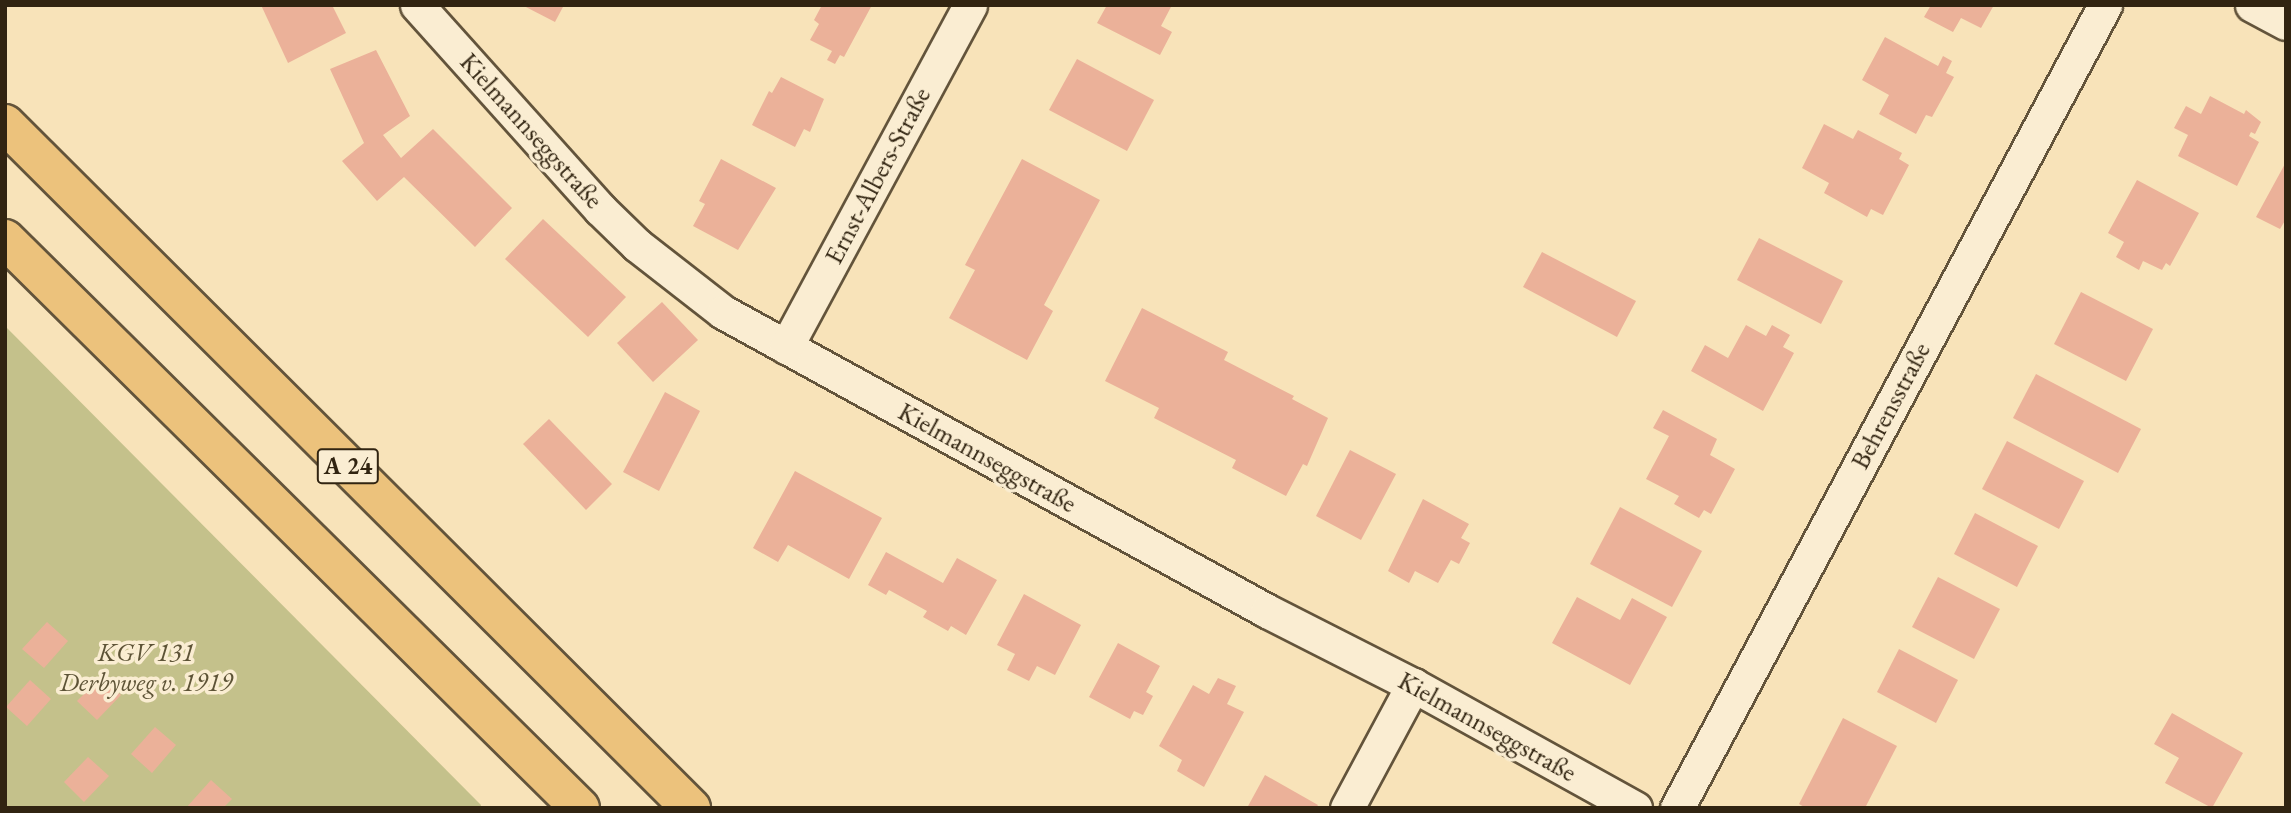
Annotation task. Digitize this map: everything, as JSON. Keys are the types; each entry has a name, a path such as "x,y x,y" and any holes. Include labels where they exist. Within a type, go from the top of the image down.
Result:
{"highway":[{"name":"A 24","path":"5,124 691,808"},
{"path":"5,239 580,808"}],"street":[{"name":"Kielmannseggstraße","path":"417,5 600,209 637,245 723,312 1267,611 1413,685 1635,808"},
{"name":"Ernst-Albers-Straße","path":"786,347 971,5"},
{"name":"Behrensstraße","path":"1677,808 2105,5"},
{"path":"2252,5 2286,23"},
{"path":"1347,808 1413,685"}],"green space":[{"name":"KGV 131 Derbyweg v. 1919","path":"5,326 481,805 480,808 5,808"}],"building":[{"path":"261,5 332,5 346,33 288,63"},
{"path":"522,5 564,5 555,22"},
{"path":"822,5 872,5 844,57 840,55 835,64 827,60 832,51 810,40 819,24 814,20"},
{"path":"1107,5 1172,5 1161,26 1172,32 1160,55 1097,23"},
{"path":"1931,5 1994,5 1981,28 1961,18 1953,32 1924,17"},
{"path":"1885,37 1938,66 1943,56 1952,61 1946,73 1954,77 1932,117 1926,115 1916,134 1879,114 1889,95 1862,80"},
{"path":"376,50 410,116 383,135 401,158 433,129 512,208 475,247 404,177 377,201 342,161 364,143 330,69"},
{"path":"1077,59 1154,100 1127,151 1049,110"},
{"path":"781,77 824,99 810,132 804,129 795,147 752,125 769,91 772,93"},
{"path":"2210,96 2244,114 2246,110 2261,122 2255,134 2251,132 2249,136 2259,142 2237,186 2178,156 2188,135 2174,128 2186,106 2201,114"},
{"path":"1824,124 1853,139 1858,130 1902,153 1899,159 1909,165 1883,215 1871,209 1867,217 1824,193 1829,183 1802,168"},
{"path":"721,159 776,188 738,250 693,226 705,204 699,201"},
{"path":"1022,159 1100,200 1044,305 1053,311 1027,360 949,318 975,270 965,265"},
{"path":"2286,162 2286,219 2280,229 2256,217"},
{"path":"2137,180 2199,213 2170,266 2166,263 2162,270 2143,261 2139,270 2116,257 2124,242 2108,233"},
{"path":"543,219 626,297 588,337 505,259"},
{"path":"1759,238 1843,281 1821,324 1737,280"},
{"path":"1542,252 1636,301 1617,337 1523,287"},
{"path":"2081,292 2153,329 2126,381 2054,344"},
{"path":"662,302 698,340 653,382 617,343"},
{"path":"1142,308 1228,352 1224,360 1294,396 1292,399 1328,418 1307,466 1303,464 1286,496 1232,468 1236,460 1154,418 1159,408 1105,381"},
{"path":"1746,325 1766,336 1772,325 1790,335 1783,347 1794,353 1763,411 1691,371 1705,345 1728,358"},
{"path":"2036,374 2141,429 2118,473 2013,418"},
{"path":"665,392 700,411 659,491 623,472"},
{"path":"1663,410 1717,439 1710,455 1735,469 1711,514 1704,510 1699,518 1674,504 1679,496 1646,479 1669,436 1653,428"},
{"path":"549,419 612,484 586,510 523,444"},
{"path":"2007,441 2084,481 2059,529 1982,489"},
{"path":"1350,450 1396,474 1361,540 1316,516"},
{"path":"795,471 882,518 849,579 788,545 778,562 753,548"},
{"path":"1423,499 1469,524 1461,538 1470,543 1459,564 1451,560 1438,583 1415,571 1409,583 1388,571"},
{"path":"1620,507 1702,551 1672,607 1590,564"},
{"path":"1975,513 2038,546 2017,587 1954,554"},
{"path":"886,552 943,583 957,558 997,580 966,635 951,626 948,631 923,617 927,611 889,590 886,595 868,585"},
{"path":"1938,577 2000,609 1974,659 1912,627"},
{"path":"1024,594 1081,625 1055,675 1037,666 1029,681 1007,670 1015,654 997,645"},
{"path":"1577,597 1620,620 1632,598 1667,617 1630,685 1552,643"},
{"path":"47,622 68,641 44,668 22,649"},
{"path":"1118,643 1160,666 1146,692 1153,696 1143,715 1134,711 1130,719 1089,697"},
{"path":"1899,649 1958,680 1936,723 1877,692"},
{"path":"101,677 121,695 97,720 77,701"},
{"path":"1218,678 1236,686 1227,704 1244,712 1204,787 1177,771 1182,760 1159,746 1193,685 1209,694"},
{"path":"30,680 51,699 27,726 6,707"},
{"path":"2172,713 2243,753 2212,808 2165,783 2179,758 2154,744"},
{"path":"1843,718 1897,746 1865,808 1806,808 1799,804"},
{"path":"155,727 176,745 152,773 131,754"},
{"path":"88,757 109,776 84,802 64,782"},
{"path":"1265,775 1318,805 1316,808 1247,808"},
{"path":"211,780 232,799 223,808 186,808"}]}
